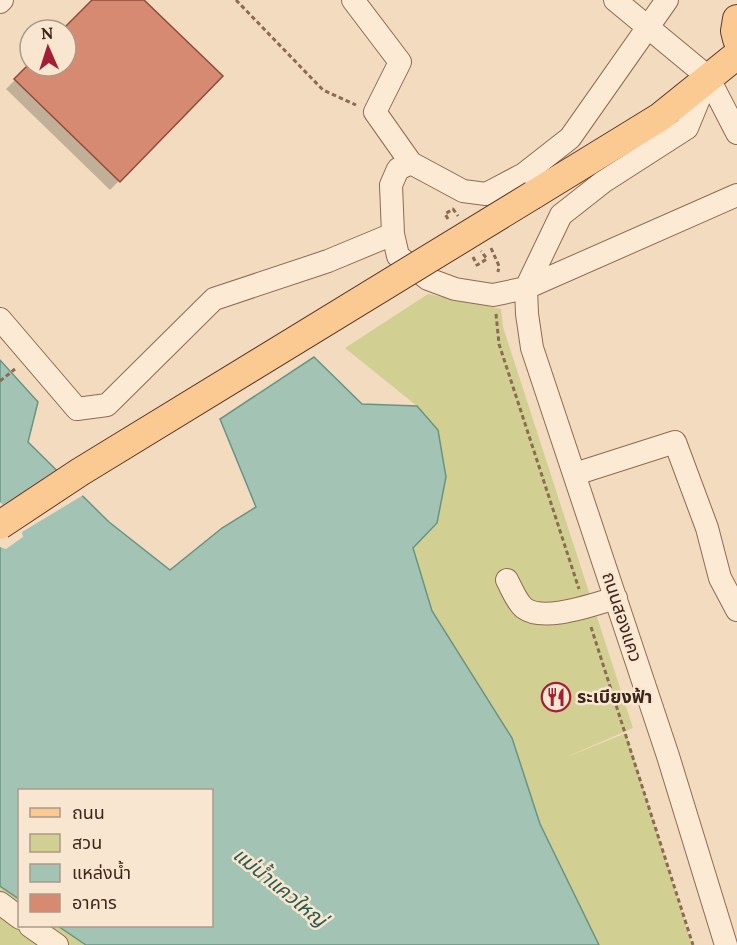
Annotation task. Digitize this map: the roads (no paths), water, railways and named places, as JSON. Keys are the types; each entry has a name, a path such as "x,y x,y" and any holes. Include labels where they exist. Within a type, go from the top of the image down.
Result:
{"main road":[{"path":"737,19 735,31 737,39"},
{"path":"0,525 80,472 660,117 737,54"}],"street":[{"path":"353,0 400,62 375,112 411,163 463,191 486,194 524,174 570,138 666,0"},
{"path":"615,0 708,77 737,133"},
{"name":"ถนนสองแคว","path":"708,77 687,128 603,182 561,215 526,288 532,348 668,756 726,945"},
{"path":"411,163 398,169 391,185 393,234 398,256 428,279 455,289 493,295 526,288 737,195"},
{"path":"0,319 76,409 107,405 214,299 328,261 393,234"},
{"path":"575,474 675,442 707,528 720,578 737,610"},
{"path":"507,580 519,603 526,610 539,613 582,608 616,598"},
{"path":"0,903 18,916"},
{"path":"31,927 57,945"}],"water":[{"name":"แม่น้ำแควใหญ่","path":"314,357 362,404 417,406 438,430 446,477 437,523 413,548 432,611 512,738 540,824 599,945 86,945 59,927 213,927 213,789 18,789 18,898 0,886 0,360 38,402 28,442 109,522 170,570 222,528 256,507 220,419"}],"place":[{"name":"ระเบียงฟ้า","path":"556,697"}]}
